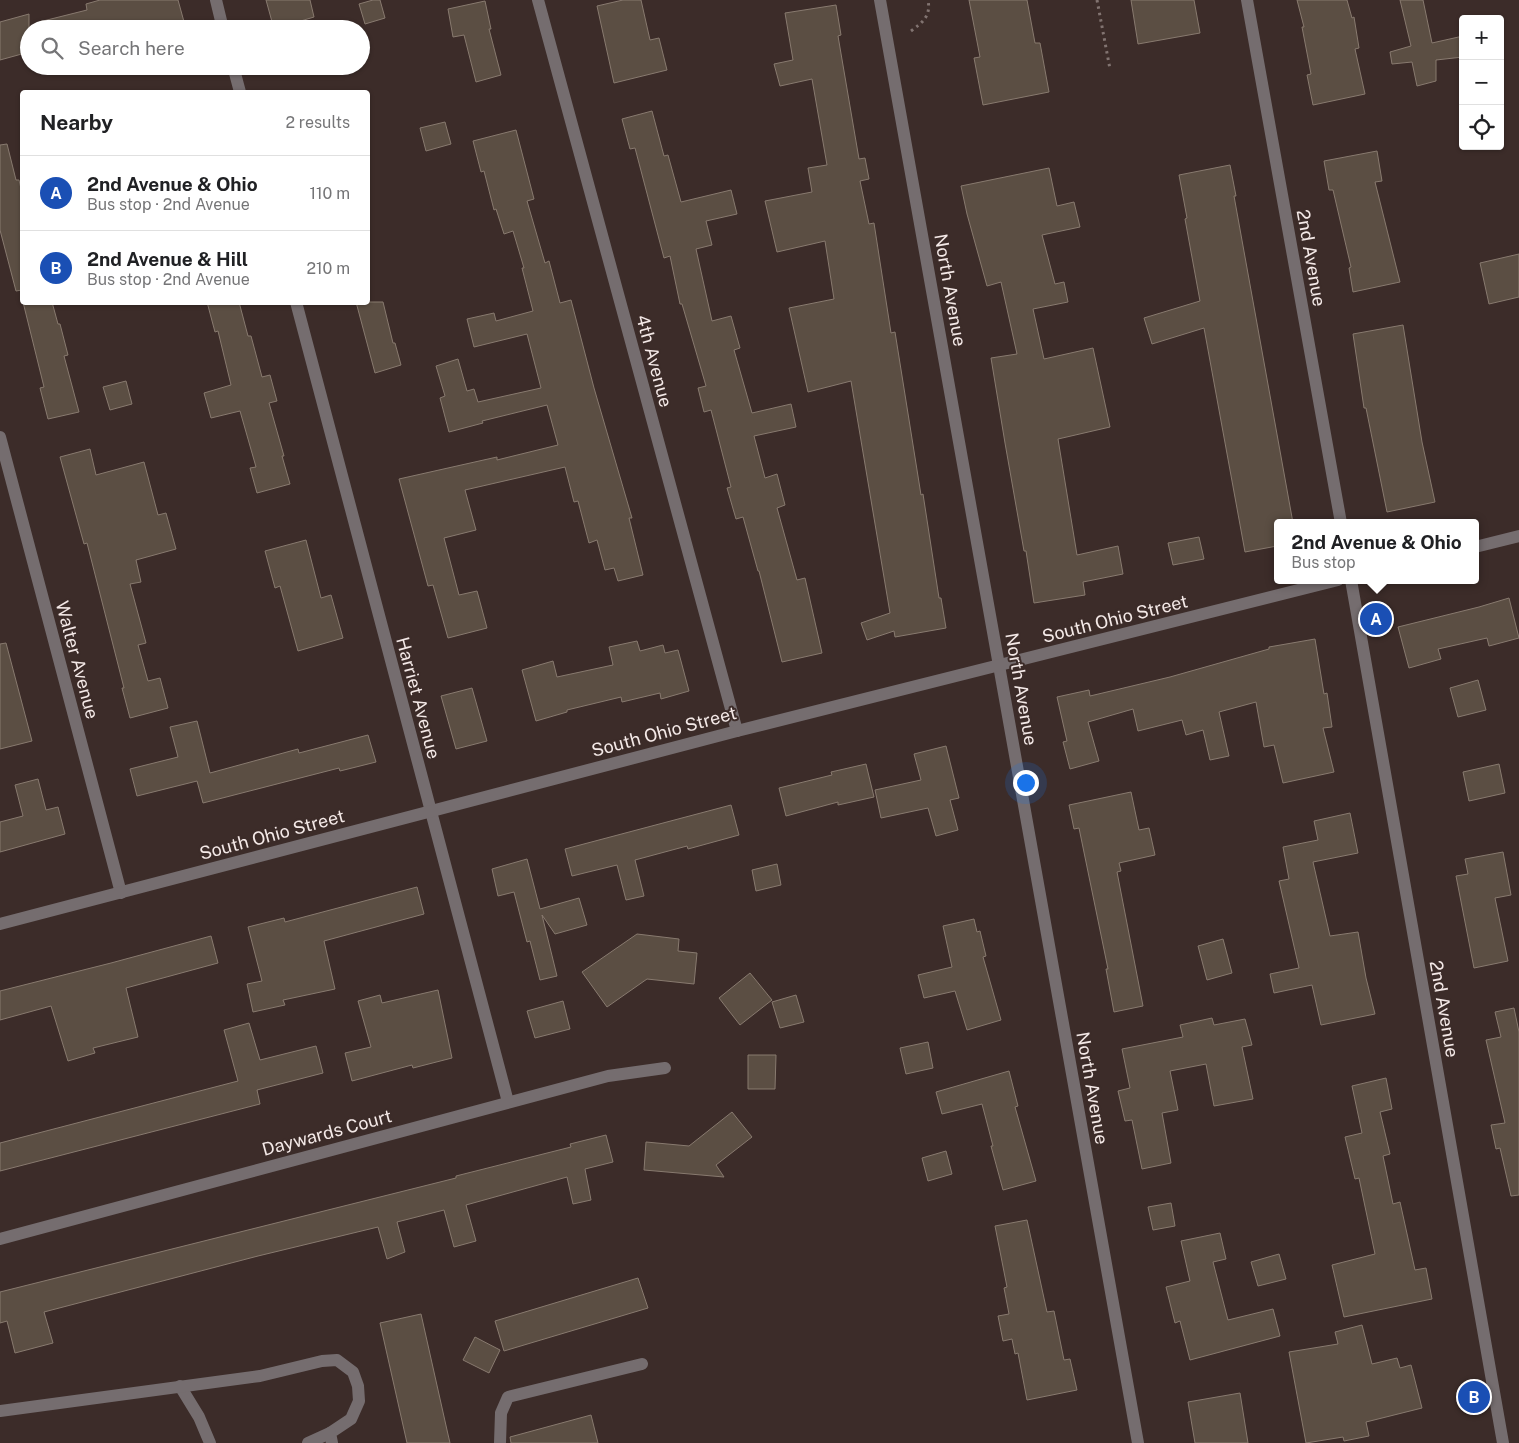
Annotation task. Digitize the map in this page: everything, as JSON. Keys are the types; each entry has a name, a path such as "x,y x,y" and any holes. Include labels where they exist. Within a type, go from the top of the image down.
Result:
{"street":[{"path":"216,0 222,20"},
{"name":"4th Avenue","path":"538,0 737,731"},
{"name":"North Avenue","path":"880,0 1138,1443"},
{"name":"2nd Avenue","path":"1248,0 1340,519"},
{"path":"235,75 239,90"},
{"name":"Harriet Avenue","path":"297,305 508,1102"},
{"name":"Walter Avenue","path":"0,437 121,893"},
{"path":"1479,546 1519,536"},
{"name":"South Ohio Street","path":"0,924 737,731 1322,584"},
{"name":"2nd Avenue","path":"1352,584 1503,1443"},
{"name":"Daywards Court","path":"0,1239 608,1076 665,1068"},
{"path":"0,1411 260,1376 322,1361 337,1360 353,1372 358,1386 359,1401 350,1419 331,1438 308,1443"},
{"path":"500,1443 501,1413 508,1398 642,1364"},
{"path":"180,1386 199,1417 210,1443"}],"path":[{"path":"911,31 927,16 928,0"},
{"path":"1097,0 1110,69"}],"building":[{"path":"100,0 178,0 184,20 47,20 87,10 86,4"},
{"path":"266,0 310,0 314,17 304,20 272,20"},
{"path":"380,0 385,18 370,22 370,20 364,20 359,4"},
{"path":"623,0 641,0 650,40 659,38 667,70 614,83 597,6"},
{"path":"969,0 1027,0 1035,43 1040,43 1049,92 983,105 974,58 980,57"},
{"path":"1131,0 1194,0 1200,33 1138,44"},
{"path":"1297,0 1347,0 1352,18 1354,17 1359,48 1355,49 1365,94 1313,105 1307,75 1311,74 1302,27 1304,27"},
{"path":"1400,0 1423,0 1432,43 1459,37 1459,57 1436,60 1436,81 1417,86 1412,62 1392,64 1390,52 1411,46"},
{"path":"485,1 491,29 489,29 501,75 476,82 464,35 453,37 448,9"},
{"path":"836,5 841,35 838,36 859,159 865,158 869,179 860,181 869,224 874,223 891,333 895,332 921,495 923,494 939,598 941,598 946,628 895,637 894,631 867,640 861,623 890,613 851,381 808,392 789,308 834,299 825,241 777,252 765,201 812,192 808,168 827,165 812,79 780,86 774,64 793,60 785,13"},
{"path":"29,14 29,20 20,20 20,54 0,60 0,22"},
{"path":"652,111 664,156 668,155 681,202 731,190 737,214 706,221 712,245 696,249 712,321 731,316 740,348 734,350 752,413 791,404 796,427 754,436 765,478 777,474 785,505 777,508 797,580 805,578 822,653 782,662 743,517 736,519 727,488 731,487 711,410 704,412 698,388 706,386 682,304 680,304 670,256 664,258 635,148 630,149 622,119"},
{"path":"445,122 451,144 426,151 420,128"},
{"path":"516,130 534,199 527,201 545,263 549,261 560,303 571,300 594,388 632,518 629,518 643,575 618,581 614,568 605,570 597,540 589,543 578,501 574,502 565,467 465,490 476,530 444,538 459,595 477,591 487,628 448,638 433,585 428,586 399,479 497,457 497,460 558,445 547,405 482,421 483,423 449,432 440,398 445,396 436,366 458,359 467,391 474,389 478,402 541,388 527,334 474,347 467,319 494,313 496,321 533,311 522,268 524,268 513,231 504,234 496,209 494,210 484,171 481,172 473,141"},
{"path":"7,144 16,180 19,180 20,184 20,290 16,291 0,230 0,145"},
{"path":"1377,151 1382,181 1375,182 1400,282 1353,292 1349,268 1351,267 1333,190 1329,190 1324,161"},
{"path":"1230,165 1292,519 1274,519 1274,547 1245,552 1204,328 1152,344 1144,318 1200,301 1179,175"},
{"path":"1049,168 1057,206 1074,202 1080,227 1042,235 1055,284 1064,282 1068,302 1033,309 1044,359 1093,348 1110,427 1058,439 1077,555 1118,546 1123,574 1083,582 1085,595 1034,603 991,358 1017,354 1001,282 987,286 961,186"},
{"path":"1519,254 1519,297 1489,304 1480,263"},
{"path":"370,302 383,302 393,343 395,343 401,365 375,373 357,305 370,305"},
{"path":"24,305 53,305 68,355 64,356 79,412 48,419 40,388 44,387"},
{"path":"208,305 240,305 248,336 251,336 262,377 270,375 277,401 269,403 290,484 257,493 250,468 256,467 240,411 211,418 204,393 231,385 218,331 215,332"},
{"path":"1403,325 1422,442 1435,502 1387,512 1366,408 1364,408 1353,334"},
{"path":"126,381 132,404 110,410 103,387"},
{"path":"90,449 96,475 144,462 158,515 166,513 176,549 136,560 141,582 130,584 146,643 138,645 148,681 160,678 168,708 130,718 87,543 84,544 60,457"},
{"path":"1199,537 1204,559 1173,565 1168,543"},
{"path":"306,540 321,598 331,595 343,638 298,651 280,586 275,588 265,551"},
{"path":"1509,598 1519,638 1489,646 1487,638 1438,649 1441,659 1409,668 1398,627"},
{"path":"1315,639 1324,694 1327,693 1332,727 1323,728 1334,772 1283,783 1274,745 1264,747 1256,702 1219,712 1229,756 1210,760 1203,730 1186,735 1182,720 1138,731 1133,709 1088,722 1099,761 1070,769 1063,742 1067,741 1057,697 1089,690 1090,696 1170,677 1269,649 1269,647"},
{"path":"637,641 640,651 663,645 665,653 678,650 689,691 661,699 660,693 622,702 621,697 567,710 567,712 536,721 522,670 553,661 557,677 613,665 609,647"},
{"path":"6,643 32,741 0,749 0,644"},
{"path":"1478,680 1486,710 1458,717 1450,688"},
{"path":"472,688 487,741 456,749 441,696"},
{"path":"197,721 210,773 298,749 299,753 368,735 376,762 340,771 339,768 203,803 197,781 137,796 130,769 178,757 170,727"},
{"path":"946,746 959,798 950,800 958,830 936,836 928,808 881,818 875,790 921,780 914,754"},
{"path":"866,764 874,797 838,805 838,802 786,816 779,788 832,775 831,772"},
{"path":"1499,764 1505,793 1469,801 1463,772"},
{"path":"38,779 46,810 58,807 65,834 0,852 0,822 23,816 15,785"},
{"path":"1131,792 1139,830 1149,828 1155,855 1119,863 1121,871 1117,872 1143,1006 1114,1012 1106,969 1108,969 1079,828 1074,829 1069,805"},
{"path":"731,805 739,835 688,849 687,846 635,860 644,896 626,900 617,865 572,876 565,849"},
{"path":"1350,813 1358,853 1313,862 1330,936 1358,932 1366,978 1375,1014 1321,1025 1312,985 1274,993 1270,974 1299,968 1279,881 1289,879 1283,847 1318,840 1314,821"},
{"path":"1503,852 1511,895 1495,898 1508,961 1474,968 1456,876 1468,874 1465,859"},
{"path":"527,859 540,909 579,898 587,925 555,934 542,915 557,976 540,980 530,941 527,942 514,892 498,896 492,869"},
{"path":"777,864 781,885 756,891 752,870"},
{"path":"417,887 424,914 324,941 335,989 283,1000 285,1005 253,1012 247,984 262,981 248,927 284,918 285,922"},
{"path":"974,919 977,932 980,931 986,956 983,957 1001,1020 967,1030 955,991 924,998 918,975 952,967 943,926"},
{"path":"637,934 679,939 678,951 697,953 694,984 647,979 607,1007 582,972"},
{"path":"211,936 218,963 126,988 138,1037 93,1048 95,1053 68,1061 51,1006 0,1020 0,991"},
{"path":"1223,939 1232,973 1207,980 1198,946"},
{"path":"750,973 772,1000 740,1025 719,998"},
{"path":"438,990 452,1058 413,1068 412,1065 352,1081 345,1053 371,1047 358,1001 380,995 382,1003"},
{"path":"796,995 804,1022 780,1028 772,1002"},
{"path":"563,1001 570,1029 535,1038 527,1011"},
{"path":"1514,1008 1519,1032 1519,1195 1511,1196 1500,1148 1496,1149 1491,1125 1505,1123 1486,1040 1501,1037 1495,1012"},
{"path":"1212,1018 1214,1025 1245,1019 1252,1045 1242,1047 1253,1099 1214,1106 1206,1064 1170,1071 1178,1110 1162,1113 1171,1163 1142,1169 1132,1120 1125,1121 1118,1091 1130,1088 1122,1049 1183,1037 1180,1025"},
{"path":"249,1023 260,1060 316,1046 323,1073 257,1090 260,1104 0,1171 0,1143 238,1081 224,1030"},
{"path":"928,1042 933,1068 906,1074 900,1048"},
{"path":"748,1055 776,1055 775,1089 748,1089"},
{"path":"1009,1071 1018,1106 1015,1107 1036,1181 1003,1190 982,1104 942,1114 936,1092"},
{"path":"1386,1078 1392,1109 1380,1112 1390,1154 1383,1156 1393,1204 1400,1202 1415,1270 1426,1268 1432,1299 1344,1317 1332,1265 1375,1254 1359,1178 1355,1179 1345,1137 1362,1133 1352,1086"},
{"path":"732,1112 752,1137 716,1165 724,1177 644,1170 646,1142 689,1146"},
{"path":"606,1135 613,1162 585,1169 591,1200 573,1204 567,1177 466,1205 476,1241 454,1247 444,1210 397,1222 405,1252 387,1259 378,1227 44,1312 53,1343 15,1353 7,1321 0,1323 0,1292 456,1178 456,1176 571,1147 570,1144"},
{"path":"946,1151 952,1174 928,1181 922,1158"},
{"path":"1171,1203 1175,1226 1153,1230 1148,1207"},
{"path":"1027,1220 1047,1312 1054,1311 1064,1360 1070,1359 1077,1390 1027,1400 1018,1353 1015,1354 1012,1339 1003,1341 998,1316 1009,1314 1004,1288 1007,1287 995,1226"},
{"path":"1220,1233 1226,1259 1213,1262 1228,1320 1273,1309 1280,1336 1190,1360 1180,1321 1175,1323 1166,1287 1190,1281 1181,1241"},
{"path":"1279,1254 1286,1279 1258,1286 1251,1262"},
{"path":"638,1278 648,1308 504,1351 495,1321"},
{"path":"421,1314 450,1443 407,1443 380,1323"},
{"path":"1362,1325 1372,1364 1397,1358 1400,1368 1411,1365 1422,1408 1366,1422 1369,1436 1344,1441 1343,1437 1306,1443 1289,1352 1338,1344 1335,1332"},
{"path":"475,1337 500,1350 489,1373 463,1360"},
{"path":"1240,1393 1248,1443 1195,1443 1188,1402"},
{"path":"591,1415 598,1443 511,1443 510,1437"}],"place":[{"name":"2nd Avenue & Ohio","path":"1376,619"},
{"name":"2nd Avenue & Hill","path":"1474,1397"}]}
